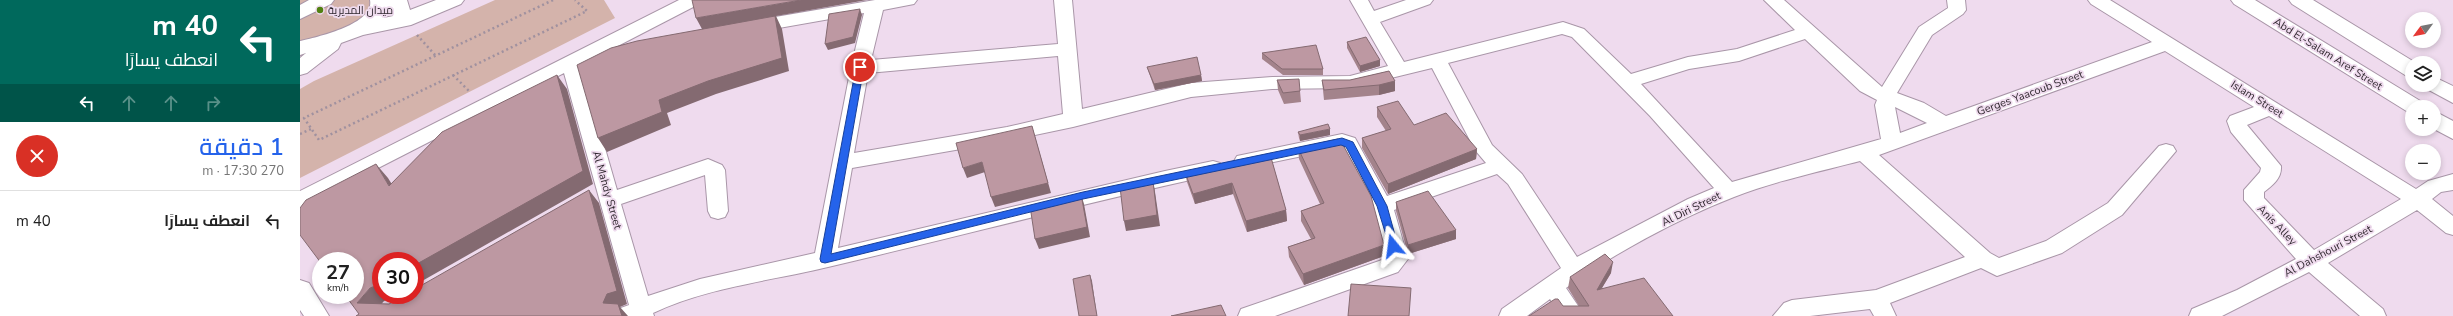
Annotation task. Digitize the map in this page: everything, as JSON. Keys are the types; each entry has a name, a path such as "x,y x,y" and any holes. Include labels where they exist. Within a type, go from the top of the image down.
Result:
{"main road":[{"path":"300,13 324,0"},
{"path":"300,68 376,15 381,5 380,0"},
{"path":"397,0 404,20"},
{"path":"300,48 350,32 404,20 454,0"},
{"name":"Abd El-Salam Aref Street","path":"2241,0 2405,101"},
{"path":"2299,0 2405,66"},
{"path":"2335,58 2317,38 2318,30 2333,30 2370,43"},
{"path":"2441,88 2453,96"},
{"path":"2441,123 2453,131"},
{"path":"300,290 317,316"}],"street":[{"path":"300,200 571,64 661,7 693,0"},
{"path":"731,30 908,0"},
{"path":"1063,0 1073,120"},
{"path":"1359,0 1398,70"},
{"path":"1370,19 1424,0"},
{"path":"1773,0 1868,86 1917,108 1944,124"},
{"path":"1892,143 1886,118 1885,105 1888,96 1925,31 1936,22 1957,10 1956,0"},
{"name":"Islam Street","path":"2098,0 2417,199 2453,227"},
{"path":"825,259 860,67 875,6"},
{"path":"843,162 1073,120 1191,90 1272,83 1350,82 1567,29 1578,33 1657,111 1728,191"},
{"path":"1627,82 1688,63 1738,55 1808,32"},
{"name":"Gerges Yaacoub Street","path":"1892,143 2169,43"},
{"path":"603,45 638,48"},
{"path":"860,67 1067,49"},
{"path":"1437,60 1485,150 1516,179 1573,269"},
{"name":"Al Mahdy Street","path":"571,64 608,194 637,313"},
{"name":"Anis Alley","path":"2271,108 2237,121 2238,127 2271,166 2272,172 2269,177 2254,190 2254,200 2312,262"},
{"path":"637,313 696,288 825,259 1083,195 1342,141 1350,145 1382,206 1397,259 1395,263 1249,316"},
{"name":"Al Diri Street","path":"1510,316 1573,269 1695,205 1728,191 1773,176 1864,153 1892,143"},
{"path":"1864,153 1982,258 1997,267 2054,247 2122,204 2166,151"},
{"path":"1382,206 1501,165"},
{"path":"586,200 708,166 715,170 718,211"},
{"name":"Al Dahshouri Street","path":"2200,316 2350,242 2435,186 2453,182"},
{"name":"Islam Street","path":"2417,199 2453,210"},
{"path":"1784,316 1792,309 1881,308 1982,258"},
{"path":"2312,262 2375,316"},
{"path":"1552,285 1574,316"}],"path":[{"path":"553,0 304,118 319,140 586,11 576,0"},
{"path":"404,20 436,56"},
{"path":"300,134 311,129"}],"shaded area":[{"path":"300,0 371,0 368,9 362,17 353,24 331,35 300,45"},
{"path":"495,0 604,0 615,18 300,178 300,89 314,81"}],"building":[{"path":"692,0 801,0 696,18"},
{"path":"860,9 853,37 825,44 829,14"},
{"path":"775,16 782,58 708,81 659,100 662,112 598,138 577,65 611,48 637,41"},
{"path":"1366,37 1380,60 1360,66 1347,42"},
{"path":"1316,45 1323,69 1282,69 1262,53"},
{"path":"1197,57 1201,75 1154,84 1147,67"},
{"path":"1389,71 1395,81 1379,85 1324,90 1322,80 1350,80"},
{"path":"557,75 583,171 424,260 424,252 372,252 372,287 364,295 364,252 313,252 300,235 300,208 306,200 376,164 389,186 442,132"},
{"path":"1299,79 1300,91 1283,93 1277,80"},
{"path":"1398,101 1414,125 1446,113 1477,149 1388,184 1362,138 1391,129 1377,107"},
{"path":"1328,124 1330,129 1300,135 1298,132"},
{"path":"1032,126 1048,183 991,197 982,162 963,168 956,143"},
{"path":"1338,139 1340,144 1342,143 1371,196 1384,245 1303,274 1288,247 1315,238 1301,211 1324,203 1298,148"},
{"path":"1270,154 1286,210 1246,221 1232,183 1193,194 1185,172"},
{"path":"1153,181 1157,215 1124,221 1120,187"},
{"path":"589,190 617,291 607,294 603,303 618,304 622,316 356,316 359,314 352,304 424,304 424,284"},
{"path":"1428,191 1456,230 1408,245 1396,202"},
{"path":"1081,194 1087,227 1035,239 1030,206"},
{"path":"1605,254 1613,262 1597,290 1644,278 1673,316 1529,316 1555,299 1558,299 1563,306 1589,306 1570,277"},
{"path":"1090,275 1097,316 1079,316 1073,279"},
{"path":"1351,284 1411,288 1409,316 1348,316"},
{"path":"1221,305 1226,316 1171,316"}],"place":[{"name":"ميدان المديرية","path":"320,10"}],"route":[{"path":"860,67 825,259 1083,195 1342,141 1350,145 1382,206 1393,246"}]}
